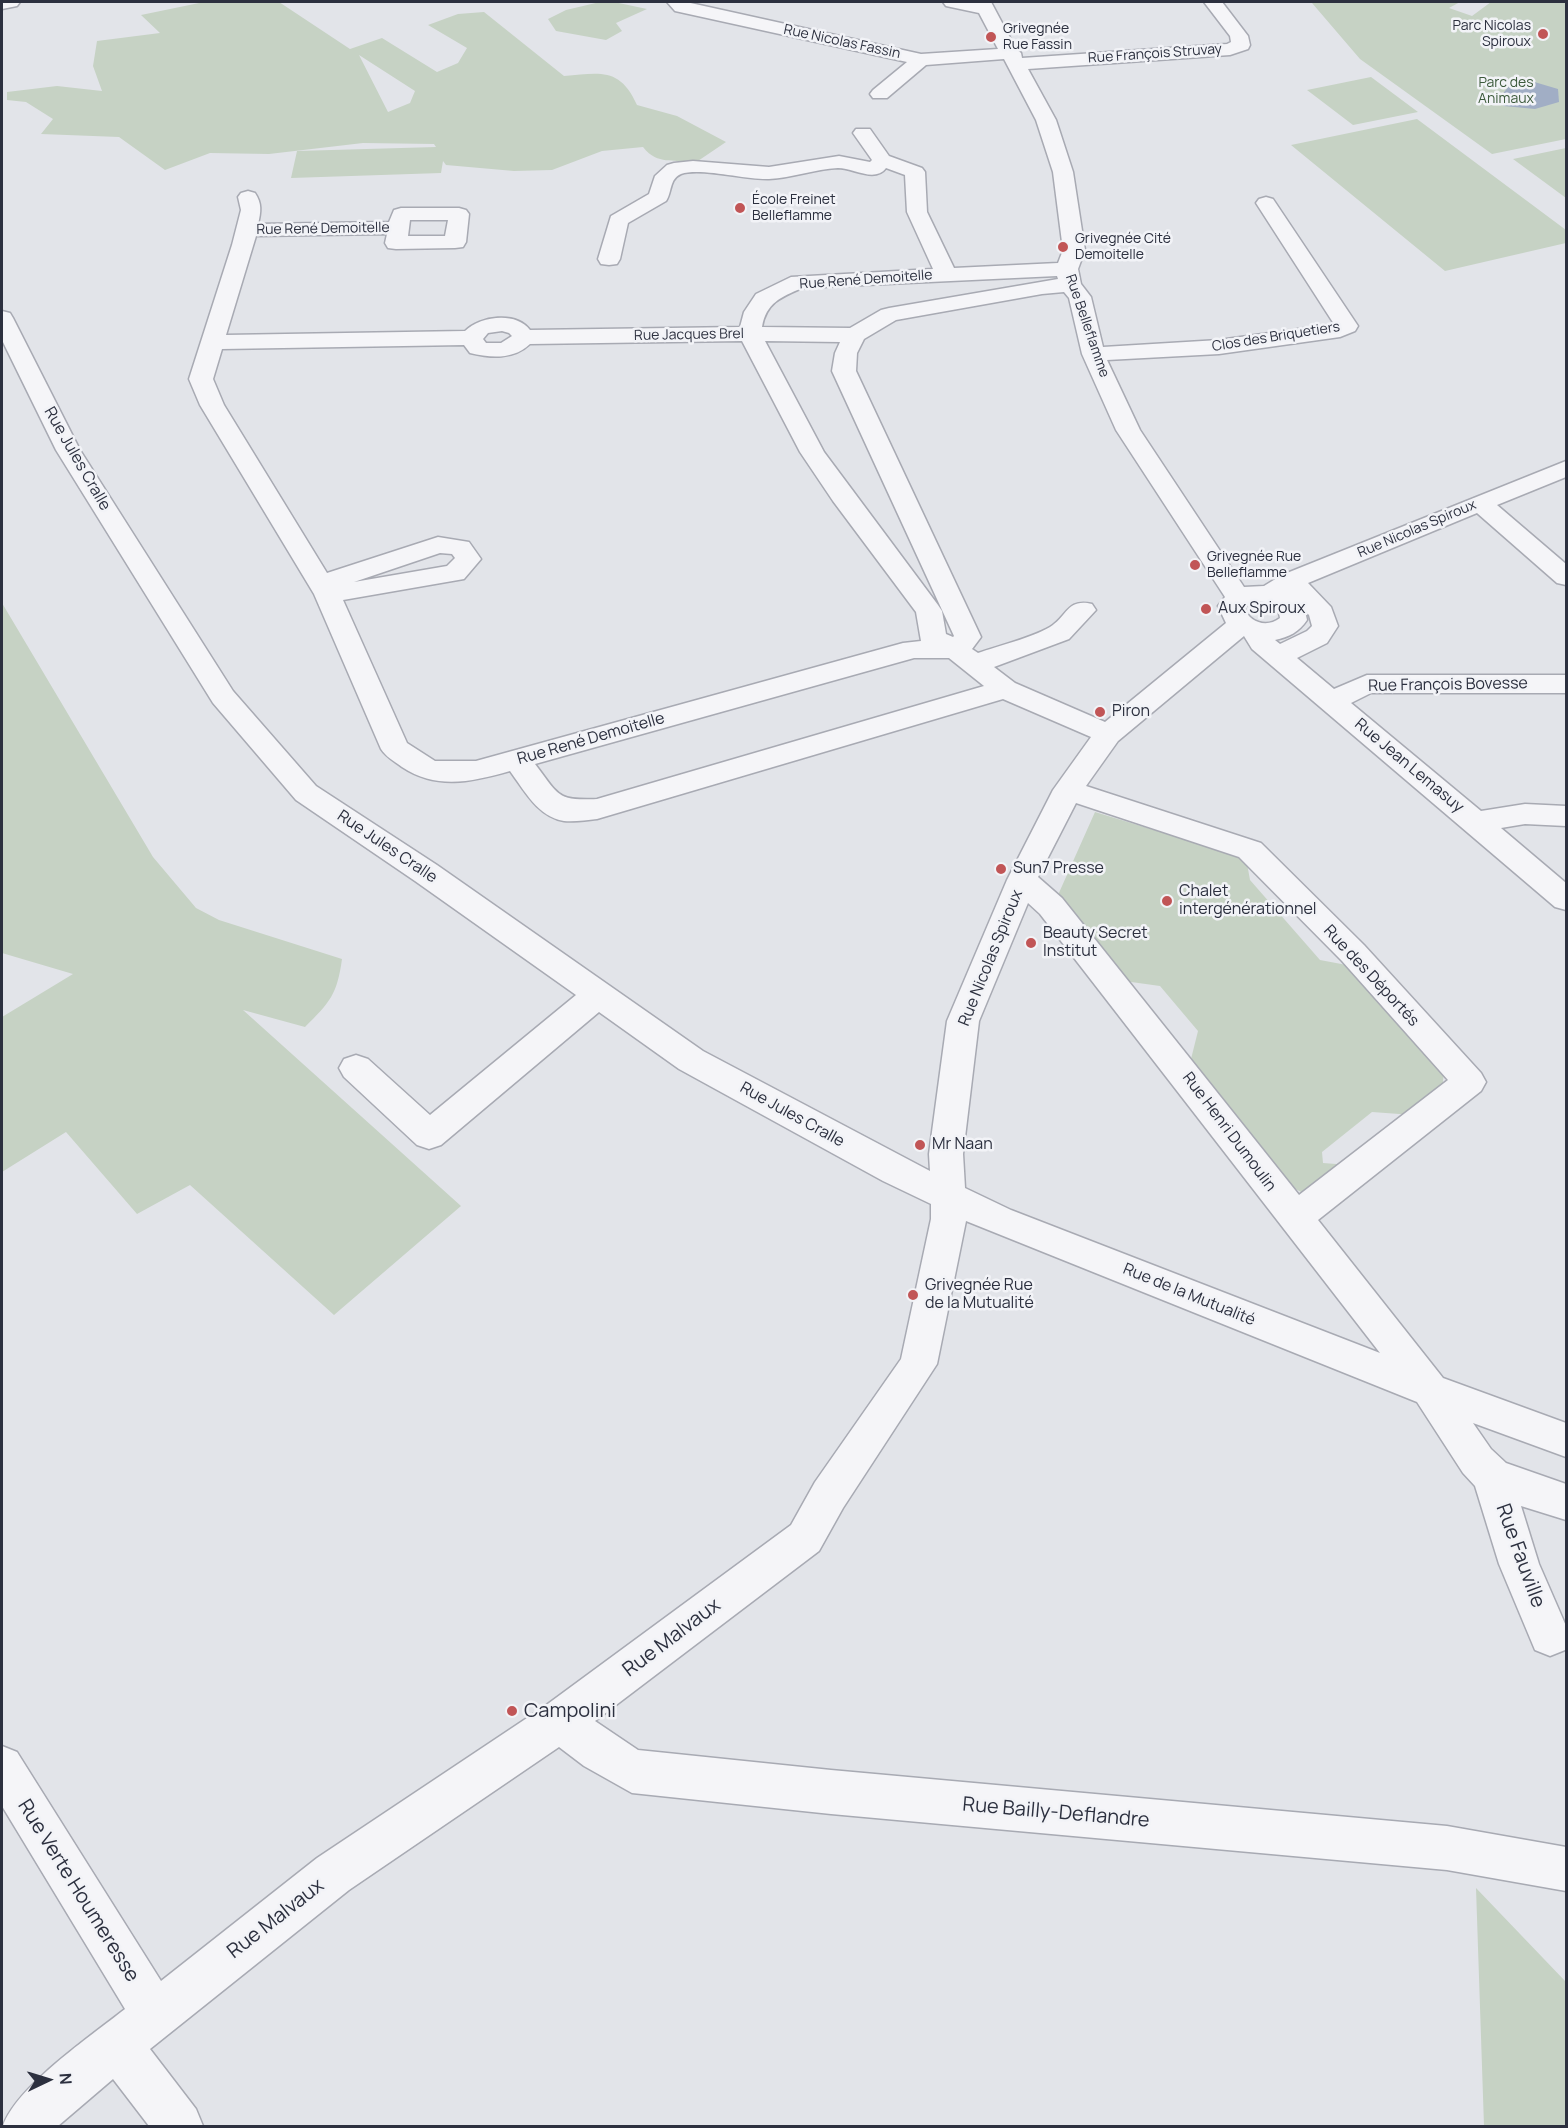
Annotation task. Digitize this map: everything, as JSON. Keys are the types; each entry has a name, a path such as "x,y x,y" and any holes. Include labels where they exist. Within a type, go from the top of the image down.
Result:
{"street":[{"path":"2,4 11,2"},
{"name":"Rue Nicolas Fassin","path":"676,2 681,7 921,60 1015,59"},
{"path":"952,2 984,5"},
{"name":"Rue François Struvay","path":"1015,59 1230,49 1240,45 1239,36 1213,2"},
{"name":"Rue Belleflamme","path":"984,5 1046,120 1063,172 1074,250 1069,277 1080,297 1093,354 1128,430 1245,618"},
{"path":"880,94 921,60"},
{"path":"863,133 882,160 915,172 917,212 947,275"},
{"path":"609,259 618,220 659,197 662,180 674,169 693,167 769,173 839,162 874,168 882,160"},
{"name":"Rue René Demoitelle","path":"248,196 251,210 246,230 201,379 213,405 323,589 395,749 429,771 476,771 913,649 966,657"},
{"name":"Clos des Briquetiers","path":"1093,354 1219,347 1340,330 1347,326 1266,203"},
{"name":"Rue René Demoitelle","path":"246,230 399,228"},
{"name":"Rue René Demoitelle","path":"750,334 752,313 767,295 799,282 947,275 1039,279 1069,277"},
{"name":"Rue René Demoitelle","path":"855,335 889,315 1039,279"},
{"name":"Rue Jules Cralle","path":"2,318 68,450 223,697 306,793 426,873 699,1065 894,1171 949,1197"},
{"path":"750,334 812,452 842,496 929,611 933,638 966,657 1005,689 1108,735"},
{"path":"855,335 846,353 843,371 968,637 966,657"},
{"name":"Rue Jacques Brel","path":"212,342 471,338 478,348 495,352 515,347 524,337 855,335"},
{"name":"Rue Nicolas Spiroux","path":"949,1197 946,1154 963,1021 1022,880 1068,790 1108,735 1245,618 1252,592 1280,587 1566,468"},
{"path":"1480,503 1566,577"},
{"path":"1279,656 1317,637 1325,626 1322,613 1280,587"},
{"name":"Rue Nicolas Spiroux","path":"1245,618 1280,631 1294,620 1290,604 1280,587"},
{"path":"966,657 1060,633 1083,610"},
{"name":"Rue Jean Lemasuy","path":"1245,618 1262,643 1566,899"},
{"name":"Rue François Bovesse","path":"1332,701 1367,684 1566,684"},
{"path":"517,760 547,800 565,811 597,809 1005,689"},
{"name":"Rue des Déportés","path":"1068,790 1250,850 1353,953 1469,1082 1295,1218"},
{"path":"1477,822 1525,814 1566,816"},
{"name":"Rue Henri Dumoulin","path":"1022,880 1052,906 1430,1390"},
{"path":"356,1068 429,1135 598,995"},
{"name":"Rue de la Mutualité","path":"949,1197 999,1220 1430,1390 1566,1440"},
{"name":"Rue Malvaux","path":"27,2127 48,2102 117,2044 333,1874 560,1721 805,1538 830,1496 918,1364 949,1219 949,1197"},
{"path":"1430,1390 1477,1461 1492,1476 1566,1502"},
{"name":"Rue Fauville","path":"1492,1476 1519,1564 1550,1636"},
{"name":"Rue Bailly-Deflandre","path":"560,1721 599,1751 632,1771 831,1792 1447,1848 1566,1869"},
{"name":"Rue Verte Houmeresse","path":"2,1767 154,2014"},
{"path":"117,2044 178,2127"}],"green space":[{"path":"204,2 279,2 350,49 382,38 437,72 458,63 467,48 428,25 458,14 484,12 564,76 598,74 616,78 630,93 637,105 677,116 726,142 692,165 660,159 643,147 602,151 552,170 514,171 446,165 443,161 441,173 291,178 297,151 436,147 434,144 363,143 269,154 210,153 165,170 119,137 41,134 53,119 26,102 7,100 7,92 57,86 102,91 93,66 97,41 160,33 141,15","holes":["359,55 415,91 410,103 388,112"]},
{"path":"600,2 614,2 647,9 616,23 622,31 606,40 556,31 548,19 566,10"},
{"name":"Parc des Animaux","path":"1460,2 1449,8 1472,16 1491,2 1566,2 1566,139 1492,154 1360,59 1312,3"},
{"path":"1371,77 1418,112 1353,125 1307,90"},
{"path":"1417,119 1566,230 1566,243 1445,271 1291,145"},
{"path":"1566,148 1566,198 1513,159"},
{"path":"2,603 153,857 196,908 219,920 342,959 335,990 321,1011 305,1027 243,1010 461,1206 334,1315 190,1185 137,1214 66,1132 2,1172 2,1017 73,974 2,953"},
{"path":"1095,812 1246,858 1250,880 1320,960 1352,966 1444,1071 1442,1091 1413,1115 1372,1112 1322,1152 1323,1163 1349,1165 1303,1193 1284,1183 1190,1063 1198,1031 1160,986 1124,981 1058,895"},
{"path":"1476,1888 1566,1982 1566,2126 1484,2126"}],"water":[{"path":"1531,81 1558,89 1559,102 1535,109 1504,106 1498,99 1512,83"}],"place":[{"name":"Parc Nicolas Spiroux","path":"1543,34"},
{"name":"Grivegnée Rue Fassin","path":"991,37"},
{"name":"École Freinet Belleflamme","path":"740,208"},
{"name":"Grivegnée Cité Demoitelle","path":"1063,247"},
{"name":"Grivegnée Rue Belleflamme","path":"1195,565"},
{"name":"Aux Spiroux","path":"1206,609"},
{"name":"Piron","path":"1100,712"},
{"name":"Sun7 Presse","path":"1001,869"},
{"name":"Chalet intergénérationnel","path":"1167,901"},
{"name":"Beauty Secret Institut","path":"1031,943"},
{"name":"Mr Naan","path":"920,1145"},
{"name":"Grivegnée Rue de la Mutualité","path":"913,1295"},
{"name":"Campolini","path":"512,1711"}]}
